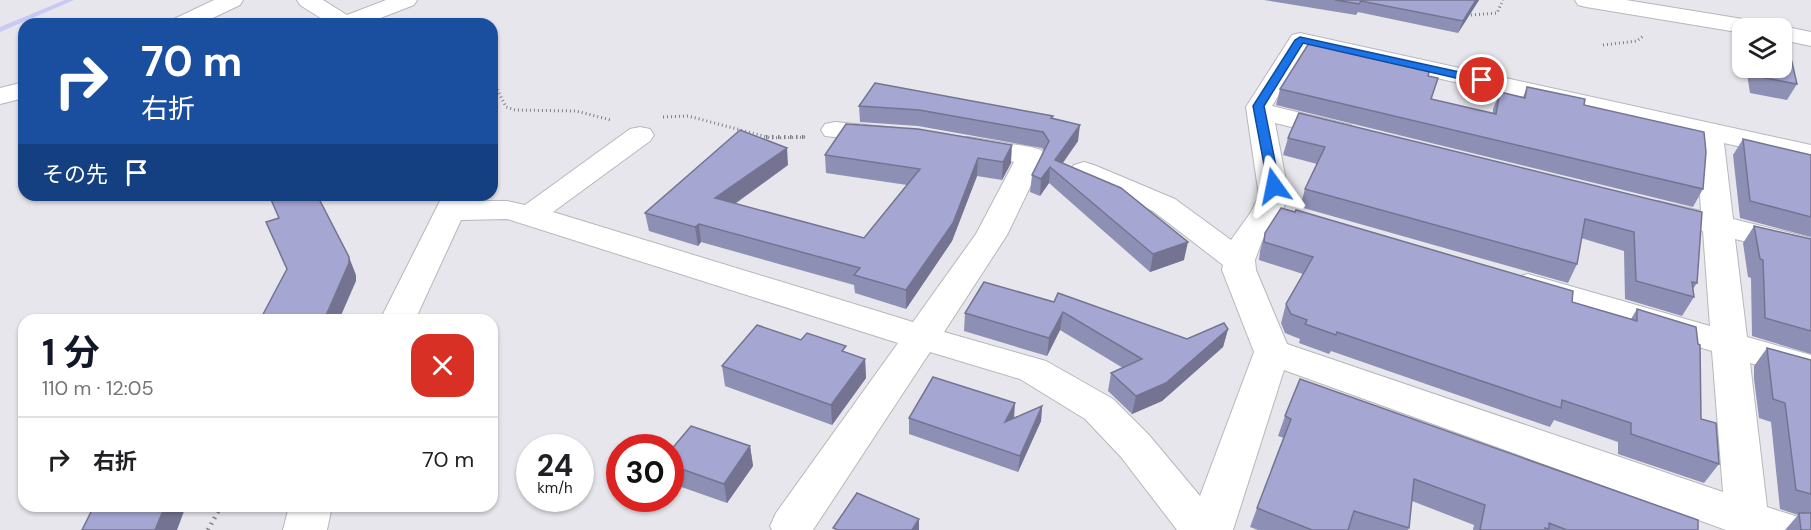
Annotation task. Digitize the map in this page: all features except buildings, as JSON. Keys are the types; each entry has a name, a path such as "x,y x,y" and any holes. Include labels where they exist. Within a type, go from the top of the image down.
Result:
{"street":[{"path":"194,18 232,0"},
{"path":"308,0 336,18"},
{"path":"360,18 406,0"},
{"path":"1586,0 1732,24"},
{"path":"1792,35 1811,39"},
{"path":"1210,530 1272,352 1237,260 1240,249 1282,213 1274,196 1274,186 1258,111 1300,40 1811,154"},
{"path":"0,96 18,92"},
{"path":"1258,111 1362,136"},
{"path":"530,215 641,125"},
{"path":"792,526 991,235 1031,156 930,138 835,130"},
{"path":"1272,352 1759,526 1730,344 1709,131"},
{"path":"1084,171 1164,205 1237,260"},
{"path":"1626,202 1811,248"},
{"path":"400,314 455,203 530,215 920,338 1033,370 1099,409 1135,446 1203,530"},
{"path":"1500,277 1811,368"},
{"path":"305,530 310,512"}],"path":[{"path":"1471,15 1497,13 1503,0"},
{"path":"498,91 506,107 515,110 576,111 641,125 688,116 771,138 824,136 835,130"},
{"path":"208,530 218,512"}],"waterway":[{"path":"28,18 71,0"},
{"path":"0,30 18,22"}],"route":[{"path":"1274,186 1258,111 1300,40 1482,80"}]}
